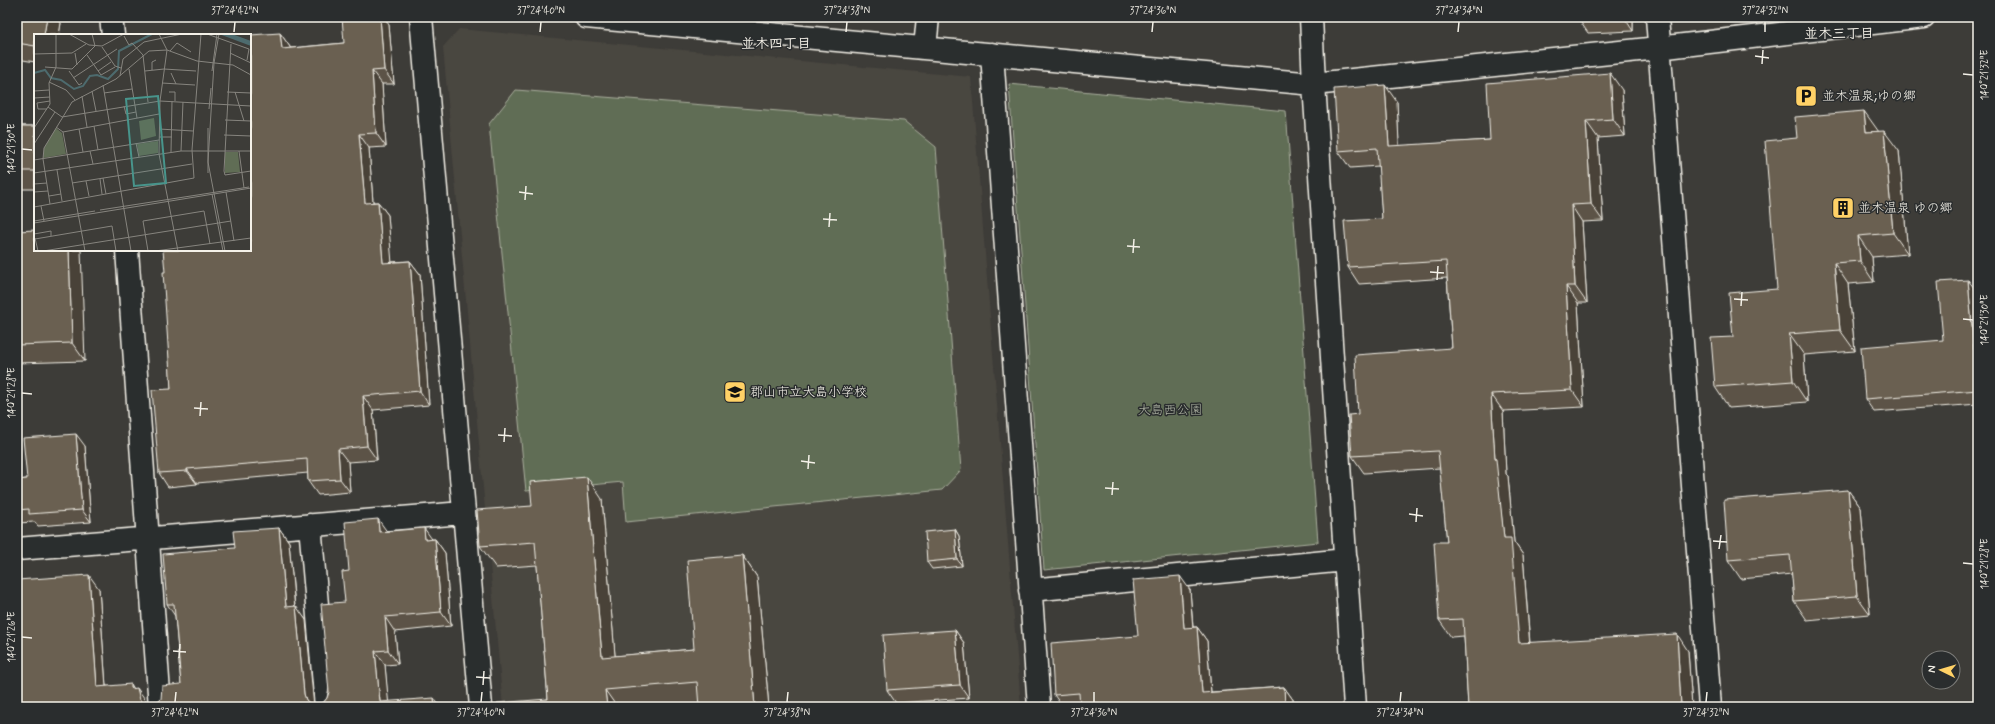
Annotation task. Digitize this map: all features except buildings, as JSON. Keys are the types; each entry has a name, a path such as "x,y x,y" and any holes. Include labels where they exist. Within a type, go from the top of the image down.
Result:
{"street":[{"path":"111,17 113,34"},
{"path":"422,17 463,512 481,707"},
{"path":"586,17 761,25 925,48 1314,84 1658,48 1924,17"},
{"path":"925,48 928,17"},
{"path":"1311,17 1314,84 1355,707"},
{"path":"1656,17 1710,707"},
{"path":"992,54 1039,707"},
{"path":"127,251 160,707"},
{"path":"17,549 310,526 463,512"},
{"path":"310,526 326,707"},
{"path":"1030,590 1346,560"}],"shaded area":[{"name":"郡山市立大島小学校","path":"459,29 971,77 1021,707 503,707 443,47"}],"green space":[{"name":"大島西公園","path":"1009,84 1286,111 1318,542 1044,570"},
{"path":"516,90 904,121 936,147 961,470 942,490 626,522 623,482 526,491 489,124"}],"place":[{"name":"並木温泉;ゆの郷","path":"1806,96"},
{"name":"並木温泉 ゆの郷","path":"1843,208"},
{"name":"郡山市立大島小学校","path":"735,392"}],"district":[{"name":"並木三丁目","path":"1839,34"},
{"name":"並木四丁目","path":"776,44"}]}
